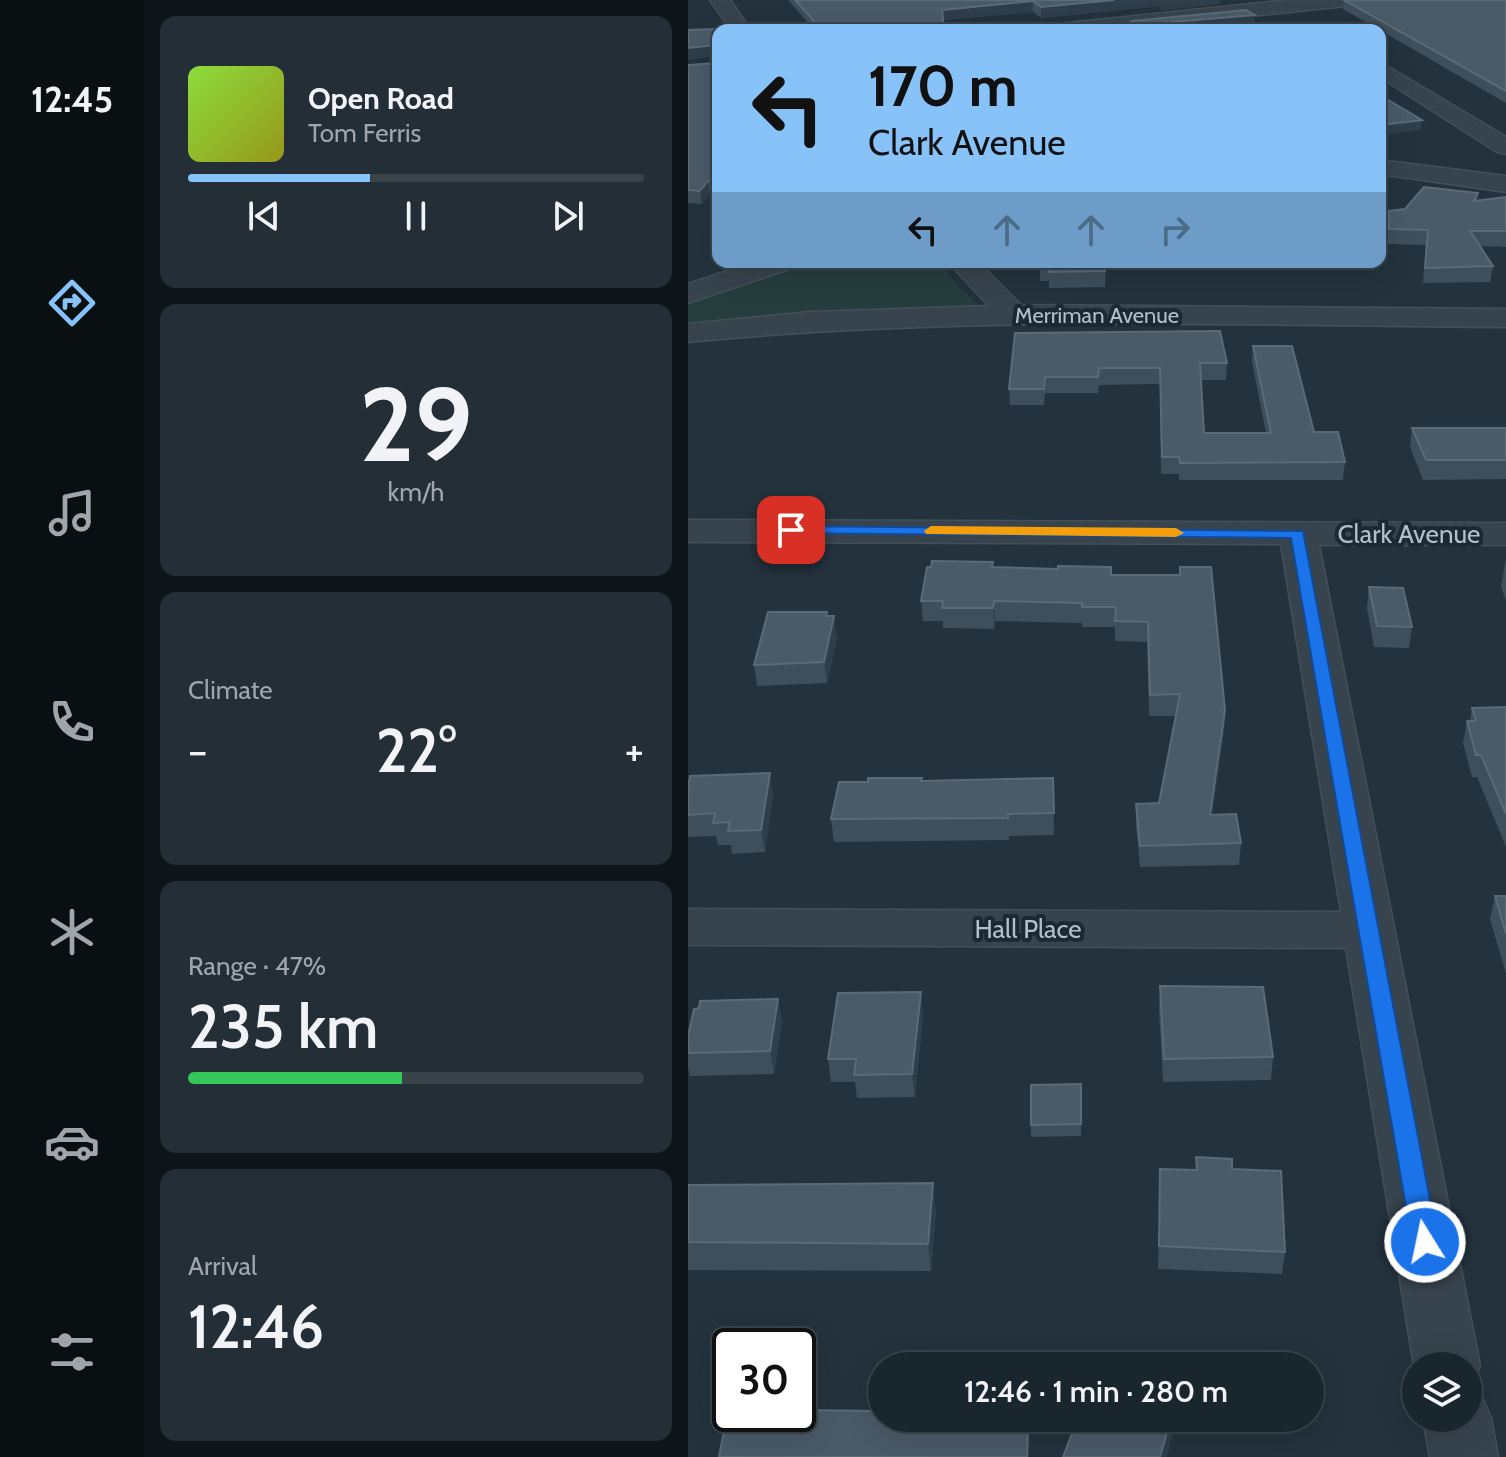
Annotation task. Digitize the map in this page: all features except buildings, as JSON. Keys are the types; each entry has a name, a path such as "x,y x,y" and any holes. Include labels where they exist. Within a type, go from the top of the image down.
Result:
{"street":[{"path":"720,0 737,24"},
{"path":"1117,24 1346,0"},
{"path":"1283,7 1309,23"},
{"path":"1386,72 1506,147"},
{"path":"1386,168 1506,184"},
{"path":"688,294 764,268"},
{"path":"968,268 1013,314"},
{"name":"Merriman Avenue","path":"688,333 810,321 1013,314 1506,318"},
{"name":"Clark Avenue","path":"688,531 1506,534"},
{"path":"1298,534 1444,1352"},
{"name":"Hall Place","path":"688,927 1368,930"},
{"path":"1460,1432 1464,1457"}],"green space":[{"path":"784,268 944,268 981,307 796,314 688,326 688,301"}],"slow traffic":[{"path":"931,531 1176,533"}],"route":[{"path":"791,530 1298,534 1425,1242"}]}
